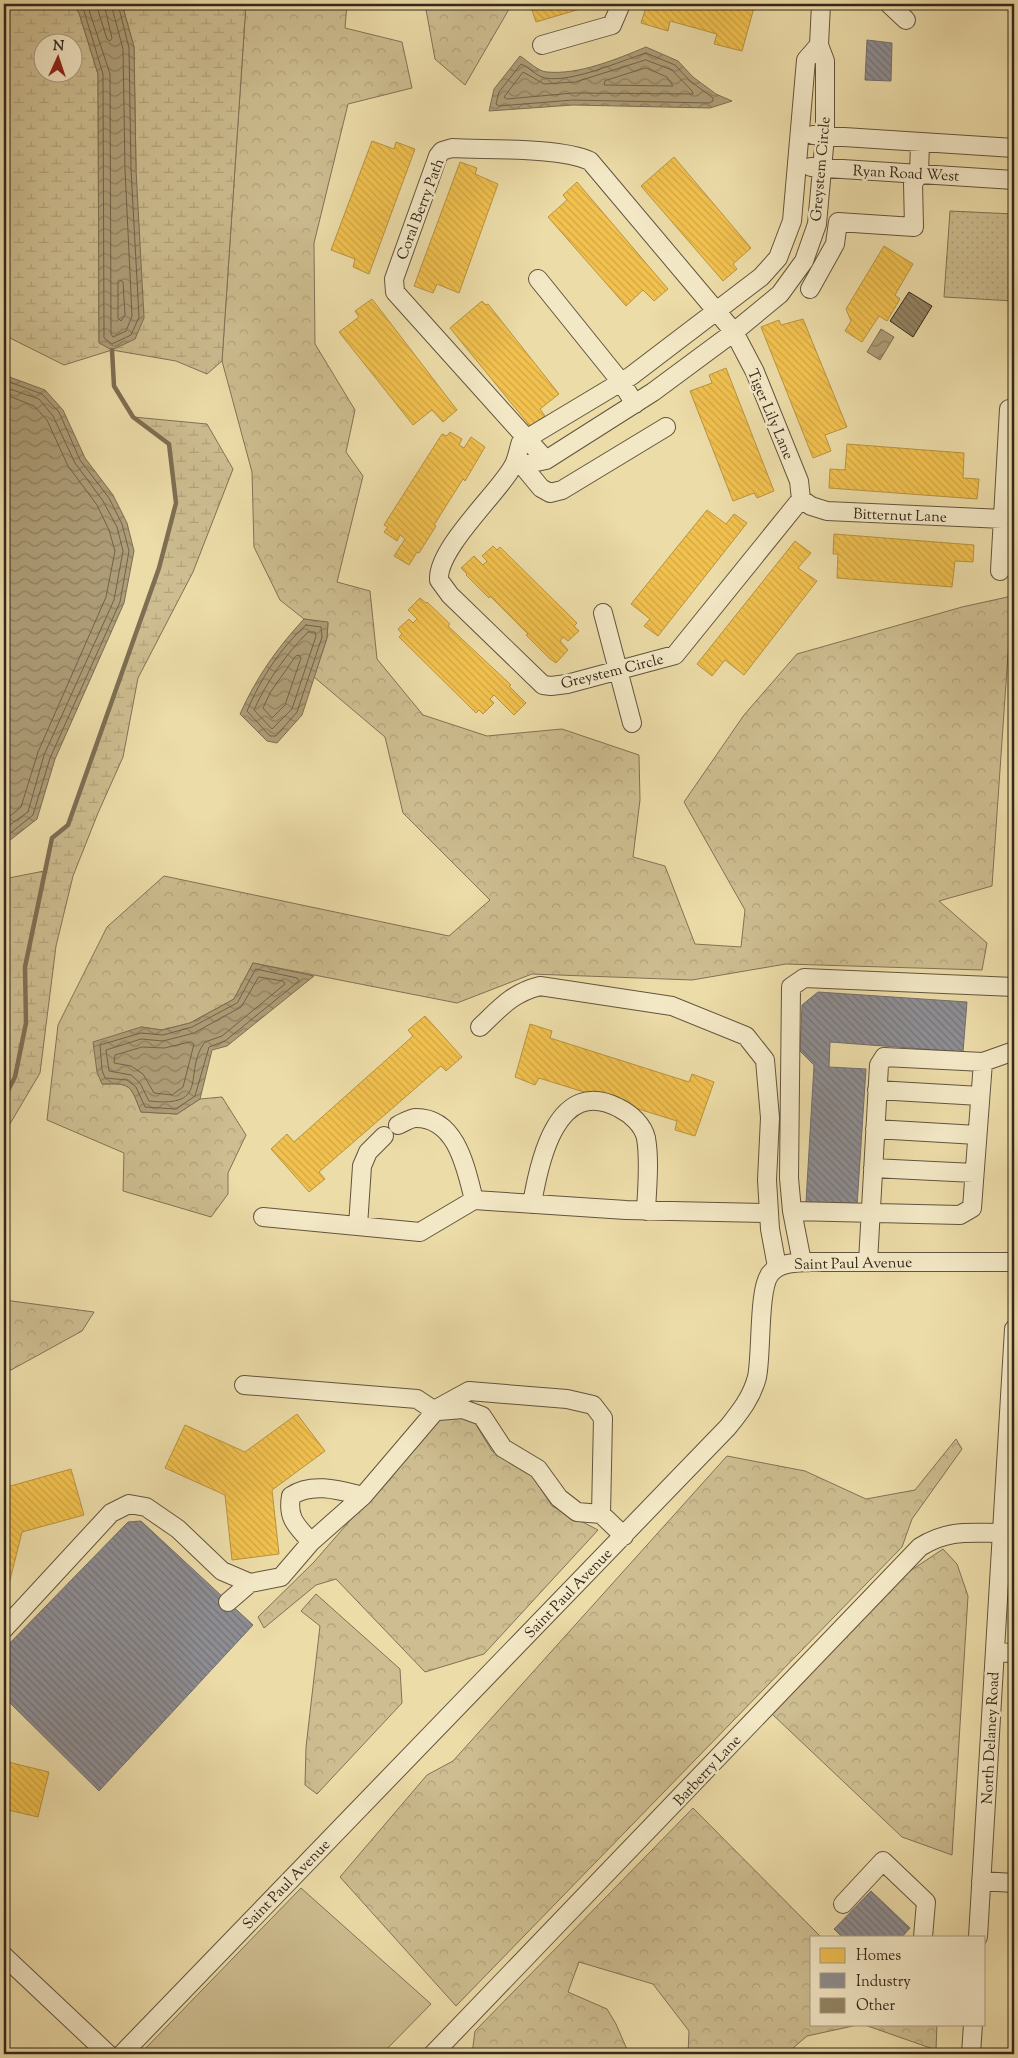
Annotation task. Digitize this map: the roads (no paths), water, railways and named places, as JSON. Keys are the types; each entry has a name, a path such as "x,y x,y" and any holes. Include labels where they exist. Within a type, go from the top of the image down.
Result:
{"street":[{"path":"542,44 612,24 621,4"},
{"name":"Greystem Circle","path":"518,466 546,460 634,404 734,332 780,294 804,261 817,224 825,136 825,61 820,45 821,4"},
{"path":"889,4 906,20"},
{"name":"Greystem Circle","path":"800,499 675,655 567,684 543,685 450,595 440,580 442,564 464,528 518,466 521,442 621,382 761,276 778,258 792,221 806,60 820,45"},
{"name":"Ryan Road West","path":"800,134 1014,148"},
{"path":"810,289 835,244 838,222 914,227 914,183 919,174 920,142"},
{"name":"Coral Berry Path","path":"546,460 395,292 394,279 438,156 442,151 452,148 543,152 580,156 590,161 734,332"},
{"name":"Ryan Road West","path":"798,165 1014,180"},
{"path":"792,221 817,224"},
{"path":"538,279 621,382 634,404"},
{"name":"Tiger Lily Lane","path":"734,332 755,372 799,481 800,499"},
{"path":"1000,571 1009,409"},
{"path":"518,466 541,488 550,493 562,490 666,427"},
{"name":"Bitternut Lane","path":"800,499 811,506 827,511 1003,519"},
{"path":"604,613 617,671 632,724"},
{"path":"802,1262 792,1211 789,1178 791,987 804,978 1014,987"},
{"path":"480,1027 508,1000 522,990 540,986 672,1006 746,1036 765,1060 770,1118 766,1180 777,1267"},
{"path":"868,1262 877,1090 879,1065 884,1057 983,1062 1014,1051"},
{"path":"792,1211 960,1216 972,1208 983,1062"},
{"path":"877,1090 980,1096"},
{"path":"532,1204 539,1163 558,1121 570,1108 600,1102 619,1108 637,1121 646,1137 648,1181 646,1211"},
{"path":"398,1125 415,1118 437,1123 455,1142 465,1165 474,1200"},
{"path":"875,1129 977,1135"},
{"path":"358,1226 362,1166 368,1152 384,1136"},
{"path":"873,1168 974,1173"},
{"path":"263,1217 420,1232 474,1200 646,1211 769,1213"},
{"name":"Saint Paul Avenue","path":"122,2054 624,1536 742,1409 757,1377 765,1288 769,1275 777,1267 802,1262 1014,1262"},
{"name":"North Delaney Road","path":"978,1936 1014,1329"},
{"path":"244,1385 417,1399 436,1411 463,1409 482,1416 503,1448 538,1469 559,1498 577,1512 601,1514 624,1536"},
{"path":"228,1602 250,1583 281,1576 311,1542 363,1496 436,1411 469,1391 567,1399 593,1405 603,1418 601,1514"},
{"path":"311,1542 291,1518 289,1507 291,1496 302,1489 314,1487 363,1496"},
{"path":"4,1629 111,1513 129,1504 146,1507 178,1529 222,1571 250,1583"},
{"name":"Barberry Lane","path":"433,2054 920,1548 934,1538 950,1533 1002,1533"},
{"path":"995,1652 1014,1653"},
{"path":"843,1904 883,1861 926,1902 923,1936"},
{"path":"981,1881 1014,1883"},
{"path":"4,1956 108,2054"},
{"path":"971,2054 973,2026"}],"water":[{"path":"73,4 122,4 134,47 136,169 144,318 135,339 112,350 99,343 98,74 79,13"},
{"path":"646,47 678,61 693,77 716,94 732,101 710,108 573,105 489,111 494,89 520,56 541,70 559,72 585,69"},
{"path":"881,329 894,337 880,360 867,352"},
{"path":"4,375 45,390 63,410 85,458 113,495 127,523 134,551 124,603 55,759 37,819 9,841 4,840"},
{"path":"304,619 328,622 327,638 302,715 277,743 267,741 240,714 268,664"},
{"path":"253,963 314,976 227,1046 212,1050 200,1099 177,1114 141,1112 129,1087 119,1084 102,1084 97,1072 93,1042 141,1027 162,1030 190,1023 234,999"}],"waterway":[{"path":"4,1098 15,1077 26,1023 25,967 52,838 68,825 159,568 176,503 169,444 133,417 114,386 112,350"}]}
